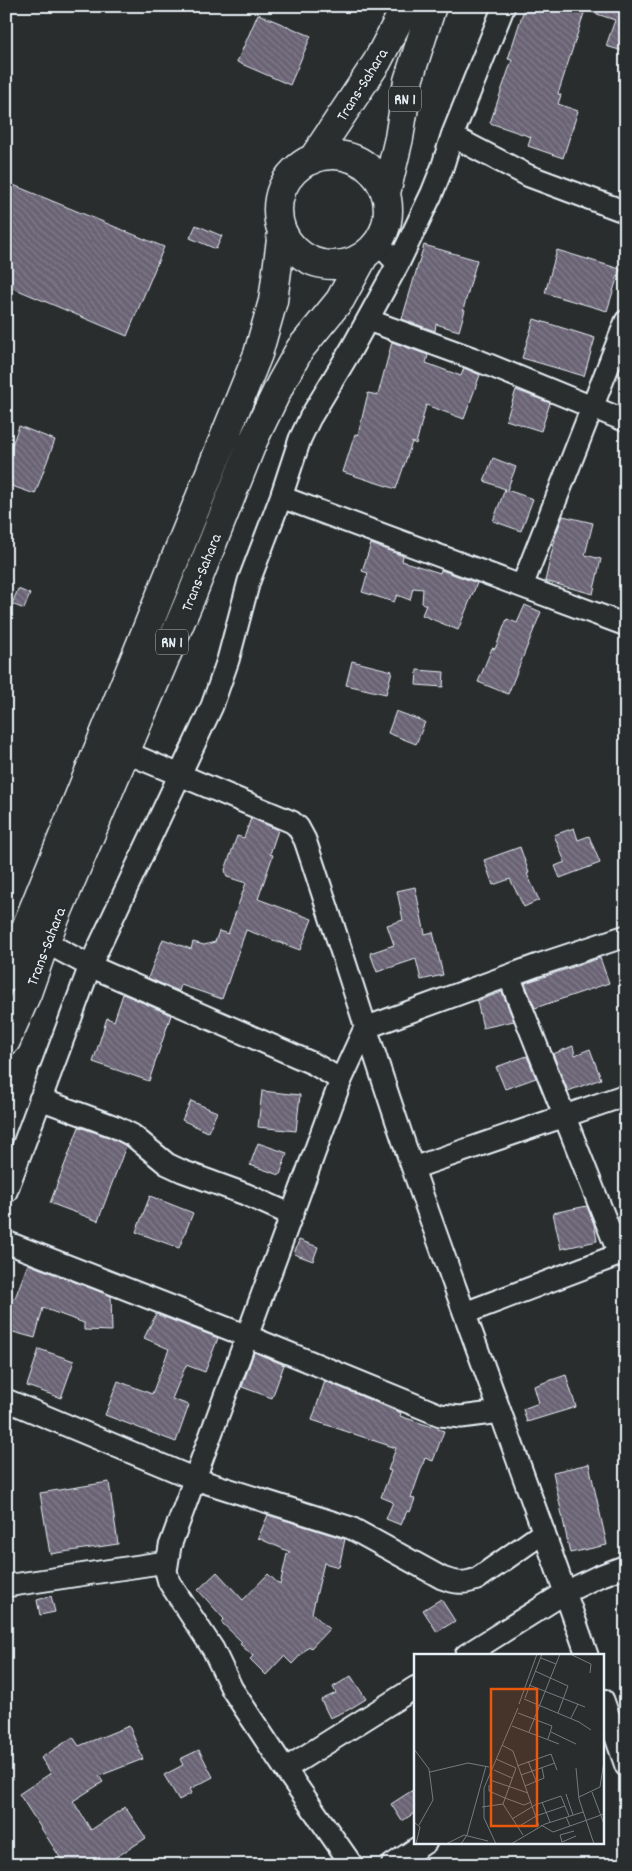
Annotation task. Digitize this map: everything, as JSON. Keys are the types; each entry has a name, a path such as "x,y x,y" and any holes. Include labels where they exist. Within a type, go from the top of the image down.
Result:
{"highway":[{"name":"Trans-Sahara","path":"312,160 377,62 406,6"},
{"name":"RN 1","path":"386,193 399,138 408,81 432,6"},
{"path":"340,155 358,161 374,172 386,193 388,207 386,226 371,250 346,264 327,265 308,260 292,248 282,232 277,214 279,195 288,176 303,163 320,156 340,155"},
{"name":"Trans-Sahara","path":"6,977 258,354 273,301 282,232"},
{"name":"Trans-Sahara","path":"6,1041 27,993 45,942 191,597 249,450 270,405 300,349 340,300 371,250"}],"street":[{"path":"6,1192 90,966 212,706 228,660 249,581 281,497 300,439 310,418 368,320 432,194 452,136 504,6"},
{"path":"452,136 529,176 626,212"},
{"path":"371,250 398,264"},
{"path":"368,320 472,358 626,421"},
{"path":"522,586 626,321"},
{"path":"281,497 626,625"},
{"path":"125,752 292,822 298,827 305,840 365,1028 413,1168 588,1654"},
{"path":"352,1865 285,1769 230,1684 204,1633 169,1582 166,1562 170,1546 341,1080 365,1028 626,936"},
{"path":"45,942 90,966 314,1064 341,1080"},
{"path":"465,1313 623,1253 509,976"},
{"path":"413,1168 626,1095"},
{"path":"40,1099 124,1131 146,1144 167,1164 245,1194 292,1215"},
{"path":"6,1242 247,1336 440,1415 461,1417 500,1412"},
{"path":"6,1400 195,1479 351,1528 442,1578 457,1584 477,1579 544,1532"},
{"path":"6,1586 166,1562"},
{"path":"468,1654 566,1592 626,1566"},
{"path":"285,1769 414,1687"},
{"path":"604,1702 614,1724 626,1766"},
{"path":"392,1865 423,1844"}],"building":[{"path":"525,6 626,6 626,52 606,46 615,20 585,10 558,94 561,95 558,104 578,111 563,158 528,146 531,137 490,123 512,60 508,59"},
{"path":"258,14 311,36 290,85 237,62"},
{"path":"6,182 164,247 127,336 6,285"},
{"path":"196,225 222,236 216,249 190,238"},
{"path":"424,245 477,260 459,331 436,324 435,331 402,319"},
{"path":"557,250 620,269 607,311 545,293"},
{"path":"534,319 595,338 584,376 522,358"},
{"path":"392,342 428,355 426,363 461,376 464,368 480,375 464,419 426,405 416,444 412,442 396,489 343,472 355,434 358,435 368,393 378,395"},
{"path":"516,390 550,403 541,431 506,420"},
{"path":"19,426 55,440 35,494 6,484 6,461"},
{"path":"493,458 516,467 507,490 533,499 521,531 493,521 505,489 484,481"},
{"path":"563,516 593,523 585,555 601,559 593,594 545,581 556,534"},
{"path":"371,544 403,556 402,561 440,573 441,570 477,583 458,630 422,615 426,605 422,603 423,589 413,588 410,600 397,595 394,602 362,592 368,573 362,571"},
{"path":"18,589 30,594 24,609 12,604"},
{"path":"525,605 541,612 508,694 478,682 492,648 495,649 507,619 517,623"},
{"path":"352,661 392,671 386,694 346,685"},
{"path":"417,670 444,672 443,687 416,685"},
{"path":"396,711 425,722 416,744 388,733"},
{"path":"251,818 278,830 270,854 273,855 258,899 312,919 300,950 246,930 222,999 181,985 179,991 148,978 163,939 191,949 193,942 204,945 215,942 219,931 228,934 246,883 227,877 225,870 237,836 244,838"},
{"path":"574,828 578,840 589,836 600,863 560,878 555,866 565,862 554,835"},
{"path":"520,847 529,873 527,874 539,900 524,907 510,879 493,885 484,860"},
{"path":"415,887 425,934 433,932 443,975 421,980 416,959 377,972 370,953 394,945 387,925 403,920 397,891"},
{"path":"600,958 609,983 535,1008 525,983"},
{"path":"502,992 514,1021 483,1028 477,1001"},
{"path":"123,994 171,1015 149,1081 93,1062 107,1018 114,1021"},
{"path":"573,1046 575,1055 590,1049 601,1079 568,1091 553,1054"},
{"path":"527,1056 536,1078 505,1089 496,1067"},
{"path":"262,1091 300,1095 296,1131 258,1127"},
{"path":"191,1101 217,1112 208,1132 182,1120"},
{"path":"79,1127 111,1138 126,1146 98,1221 50,1203"},
{"path":"258,1143 287,1153 280,1175 250,1165"},
{"path":"150,1196 193,1213 179,1248 136,1232"},
{"path":"587,1206 594,1224 597,1241 561,1249 553,1213"},
{"path":"299,1240 318,1247 313,1261 294,1254"},
{"path":"28,1264 111,1296 112,1331 84,1330 84,1323 43,1308 35,1338 6,1330 6,1296 15,1298"},
{"path":"156,1314 218,1338 205,1372 186,1365 172,1399 189,1405 176,1442 105,1415 118,1381 152,1394 169,1349 144,1338"},
{"path":"39,1349 74,1361 61,1398 27,1386"},
{"path":"254,1352 284,1365 272,1398 242,1387"},
{"path":"566,1375 576,1407 527,1422 523,1409 539,1403 534,1386"},
{"path":"325,1381 401,1413 400,1416 444,1431 433,1461 425,1458 411,1498 415,1499 410,1512 407,1511 401,1525 386,1519 393,1502 381,1497 391,1471 388,1470 396,1448 312,1420"},
{"path":"589,1464 607,1545 570,1553 553,1472"},
{"path":"109,1482 118,1544 50,1554 40,1493"},
{"path":"268,1515 345,1539 339,1567 324,1563 312,1613 329,1629 292,1664 284,1656 266,1675 250,1659 253,1656 240,1644 242,1642 221,1622 224,1619 198,1590 217,1572 243,1600 268,1574 280,1585 287,1554 290,1552 258,1538"},
{"path":"51,1596 55,1612 40,1615 37,1600"},
{"path":"441,1599 455,1621 437,1632 423,1610"},
{"path":"351,1676 366,1699 330,1718 321,1700 336,1693 333,1687"},
{"path":"129,1726 143,1759 99,1776 103,1782 73,1801 91,1830 125,1807 146,1838 104,1865 65,1865 19,1794 51,1773 41,1758 73,1737 79,1746"},
{"path":"199,1750 213,1777 190,1789 192,1793 179,1800 164,1775 183,1765 180,1759"},
{"path":"414,1789 414,1813 402,1821 391,1804"}]}
